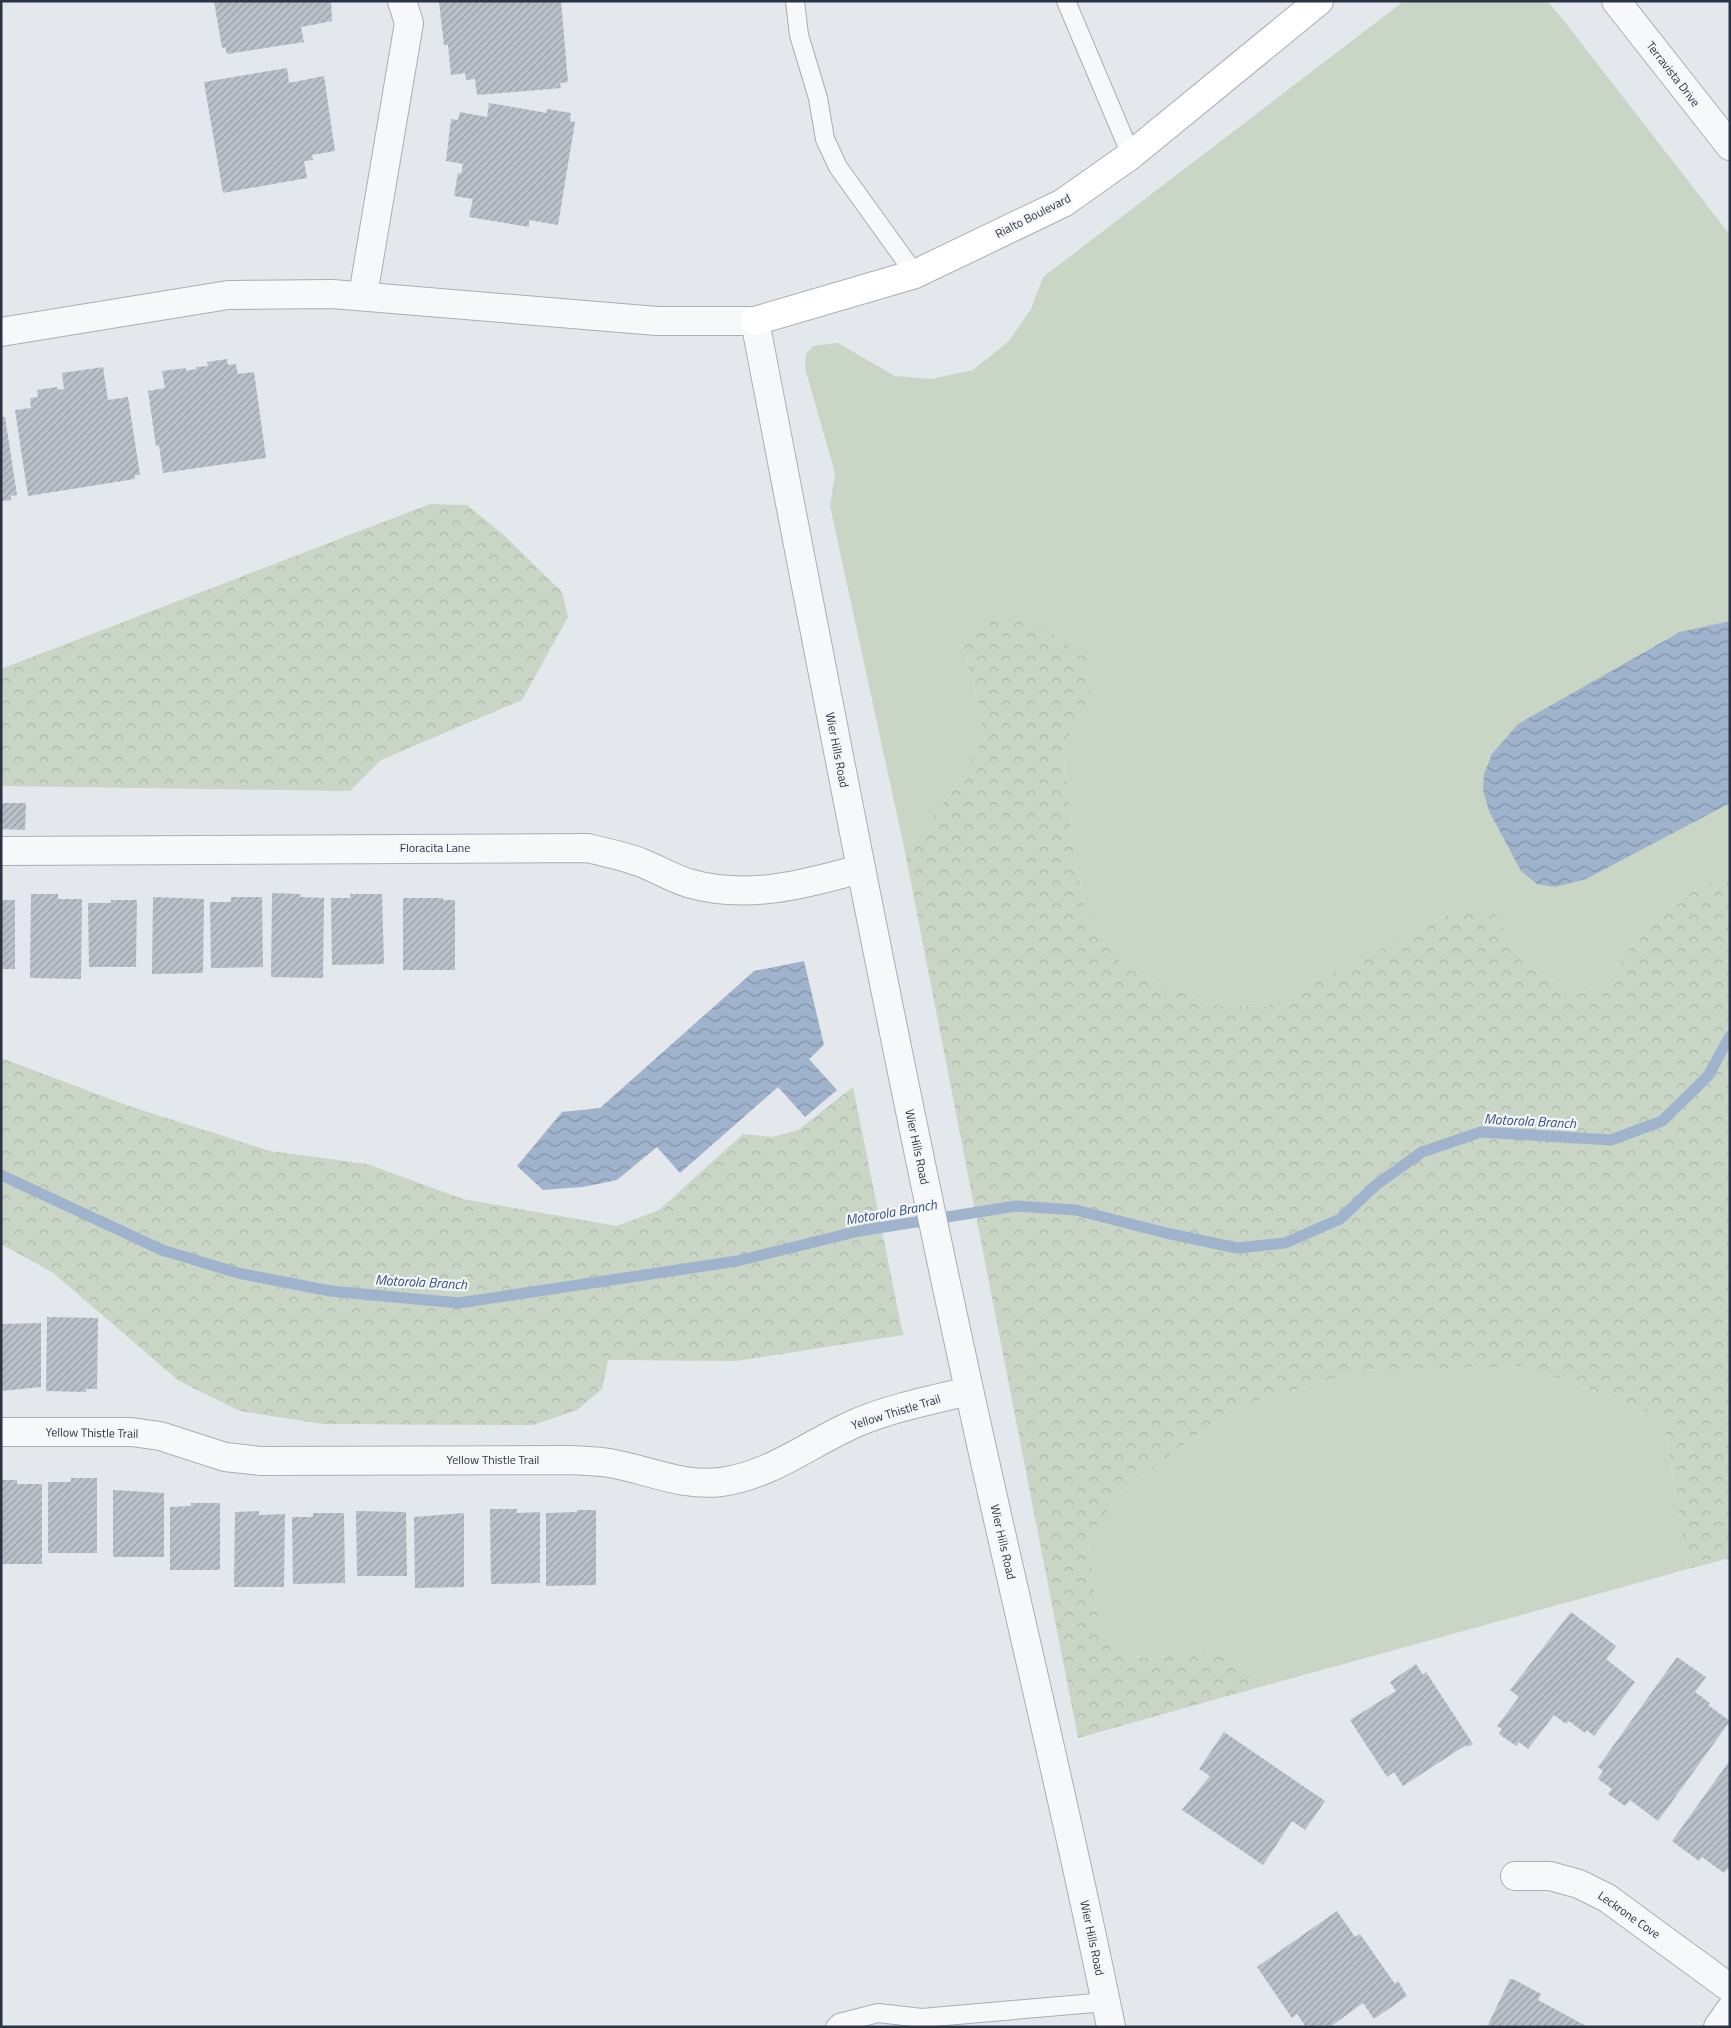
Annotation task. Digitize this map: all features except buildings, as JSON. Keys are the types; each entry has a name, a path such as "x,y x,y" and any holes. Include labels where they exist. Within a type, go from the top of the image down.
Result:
{"street":[{"path":"362,296 409,24 402,1"},
{"name":"Rialto Boulevard","path":"755,321 915,274 1063,202 1131,155 1319,1"},
{"name":"Terravista Drive","path":"1616,1 1730,146"},
{"path":"1,332 228,295 362,296 657,322 755,321"},
{"name":"Wier Hills Road","path":"755,321 860,869 903,1082 969,1391 1108,2015"},
{"name":"Floracita Lane","path":"1,851 587,848 641,863 686,882 716,889 749,892 825,878 860,869"},
{"name":"Yellow Thistle Trail","path":"1,1432 132,1432 160,1436 225,1457 261,1461 571,1460 609,1463 683,1481 719,1482 750,1476 780,1465 857,1423 892,1411 969,1391"},
{"name":"Leckrone Cove","path":"1515,1876 1550,1876 1579,1884 1607,1898 1730,1988"},
{"path":"1718,2027 1730,2010"}],"lane":[{"path":"795,1 799,35 818,98 825,139 838,167 915,274"},
{"path":"1066,1 1131,155"},
{"path":"835,2027 839,2023 878,2014 922,2018 1108,2015"}],"green space":[{"path":"1404,1 1547,1 1730,235 1730,873 1668,904 1628,951 1607,984 1577,994 1524,965 1494,912 1466,906 1267,1007 1211,1005 1124,967 1085,909 1072,835 1063,746 1091,699 962,644 979,703 985,739 958,783 905,852 830,506 835,473 805,368 806,354 813,346 838,343 895,376 931,379 973,370 1009,341 1031,309 1043,277"},
{"path":"430,504 467,505 504,535 562,592 568,617 522,700 381,760 350,791 1,786 1,669"},
{"path":"1030,618 1089,660 1091,699 1063,746 1072,835 1085,909 1124,967 1211,1005 1266,1007 1466,906 1494,912 1524,965 1577,994 1607,984 1628,951 1668,904 1730,873 1730,1560 1726,1559 1688,1569 1664,1425 1644,1410 1525,1366 1362,1371 1232,1408 1119,1494 1088,1538 1099,1627 1113,1651 1151,1659 1199,1648 1237,1663 1267,1685 1078,1738 905,852 958,783 984,739 979,703 962,644 987,622"},
{"path":"1,1058 129,1106 270,1151 367,1164 463,1199 617,1226 659,1210 743,1134 772,1137 798,1130 853,1087 903,1335 736,1361 608,1360 602,1389 577,1410 533,1425 323,1424 240,1411 179,1381 52,1272 1,1244"},
{"path":"1525,1366 1644,1410 1664,1425 1688,1569 1267,1685 1237,1663 1199,1648 1151,1659 1113,1651 1099,1627 1088,1538 1119,1494 1232,1408 1362,1371"}],"water":[{"path":"1730,621 1730,803 1586,879 1555,887 1537,884 1521,871 1489,811 1483,790 1484,774 1492,754 1518,724 1680,632"},
{"path":"804,961 824,1045 809,1059 837,1090 805,1117 778,1087 680,1173 657,1147 617,1180 583,1187 543,1190 517,1166 562,1112 600,1108 754,971"}],"waterway":[{"name":"Motorola Branch","path":"1,1175 162,1250 238,1273 330,1291 459,1303 737,1261 859,1231 1016,1206 1076,1210 1166,1233 1237,1248 1285,1243 1340,1219 1376,1185 1422,1152 1481,1132 1611,1140 1662,1121 1708,1076 1730,1036"}]}
